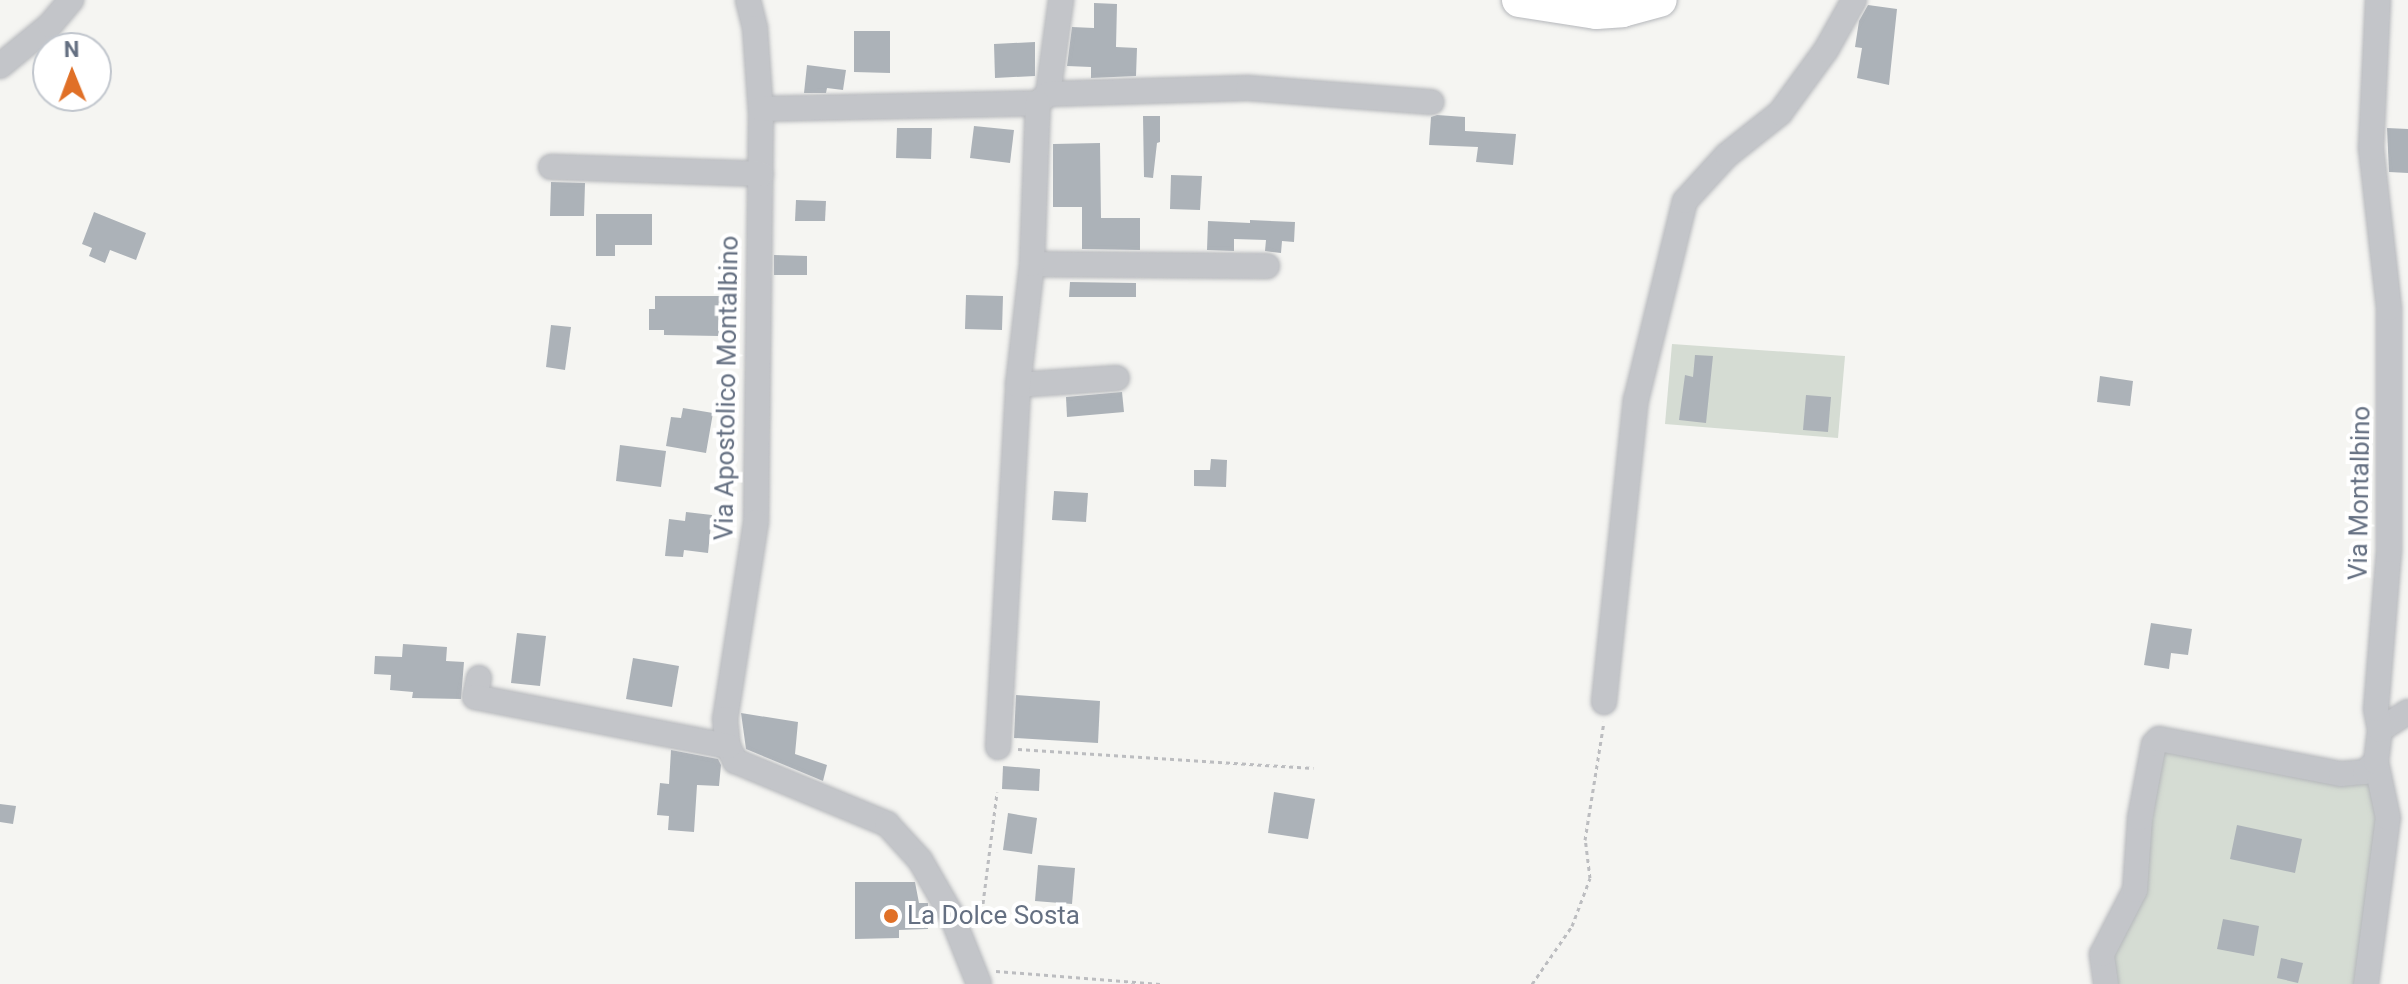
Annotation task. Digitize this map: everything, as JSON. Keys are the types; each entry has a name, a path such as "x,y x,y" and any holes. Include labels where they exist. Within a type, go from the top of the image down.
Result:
{"highway":[{"path":"1519,0 1596,12 1622,10 1660,0"}],"street":[{"path":"0,66 50,25 71,0"},
{"name":"Via Apostolico Montalbino","path":"728,746 725,719 756,522 755,352 761,109 755,28 748,0"},
{"path":"998,747 1018,385 1032,264 1043,99 1061,0"},
{"path":"1604,702 1612,641 1614,574 1636,400 1685,201 1727,155 1780,113 1826,50 1854,0"},
{"name":"Via Montalbino","path":"2366,984 2388,818 2376,762 2380,730 2376,709 2389,557 2389,308 2371,148 2378,0"},
{"path":"761,109 1248,88 1431,102"},
{"path":"551,167 761,174"},
{"path":"1032,264 1267,266"},
{"path":"1018,385 1117,378"},
{"path":"479,678 475,697 728,746 735,761 887,824 920,860 977,976"},
{"path":"2380,730 2408,712"},
{"path":"2106,984 2102,954 2135,890 2140,818 2154,744 2159,739 2341,774 2365,772 2376,762"}],"path":[{"path":"1532,984 1572,926 1590,878 1585,840 1602,753 1604,702"},
{"path":"998,747 1313,768"},
{"path":"997,792 977,976 1163,984"}],"shaded area":[{"path":"1672,344 1845,356 1838,438 1665,424"},
{"path":"2164,746 2367,777 2383,819 2360,984 2111,984 2108,954 2141,891"}],"building":[{"path":"1094,3 1117,4 1116,47 1137,48 1136,76 1091,78 1091,67 1067,66 1072,27 1094,28"},
{"path":"1868,5 1897,9 1889,85 1857,78 1862,48 1855,47 1859,21"},
{"path":"854,31 890,31 890,73 854,72"},
{"path":"1035,42 1035,76 995,78 994,44"},
{"path":"807,65 846,70 843,90 827,88 826,93 804,93"},
{"path":"1143,116 1160,116 1160,142 1157,143 1153,178 1144,177"},
{"path":"1431,117 1465,117 1465,131 1516,134 1513,165 1476,162 1478,147 1429,145"},
{"path":"974,126 1014,130 1010,163 970,158"},
{"path":"897,128 932,128 931,159 896,158"},
{"path":"2387,128 2408,129 2408,173 2389,172"},
{"path":"1100,143 1101,218 1140,218 1140,250 1082,249 1082,207 1053,207 1053,144"},
{"path":"1171,175 1202,176 1200,210 1170,209"},
{"path":"551,182 585,183 584,216 550,216"},
{"path":"796,200 826,201 825,221 795,221"},
{"path":"94,212 146,233 136,260 110,250 105,263 89,256 92,248 82,244"},
{"path":"596,214 652,214 652,245 615,245 615,256 596,256"},
{"path":"1250,220 1295,222 1294,242 1282,241 1281,253 1265,251 1266,240 1234,239 1234,251 1207,250 1208,221 1250,223"},
{"path":"774,255 807,256 807,275 774,275"},
{"path":"1070,282 1136,283 1136,297 1069,297"},
{"path":"966,295 1003,296 1002,330 965,329"},
{"path":"655,296 720,296 719,336 664,335 664,330 649,330 649,309 655,309"},
{"path":"551,325 571,327 565,370 546,367"},
{"path":"1695,355 1713,356 1706,423 1679,420 1685,375 1693,377"},
{"path":"2100,376 2133,381 2130,406 2097,402"},
{"path":"1122,392 1124,412 1067,417 1066,397"},
{"path":"1806,395 1831,397 1828,432 1803,430"},
{"path":"683,408 713,413 706,453 666,446 671,417 681,418"},
{"path":"620,445 666,451 661,487 616,481"},
{"path":"1211,459 1227,460 1226,487 1194,486 1194,470 1210,470"},
{"path":"1054,491 1088,493 1086,522 1052,520"},
{"path":"686,512 712,515 708,553 684,550 683,557 665,556 669,519 685,521"},
{"path":"2151,623 2192,629 2188,655 2171,653 2169,669 2144,665"},
{"path":"517,633 546,636 540,686 511,683"},
{"path":"403,644 447,647 446,661 464,662 461,699 412,698 413,692 390,690 391,675 374,674 375,656 402,657"},
{"path":"633,658 679,666 672,707 626,699"},
{"path":"1016,695 1100,701 1098,743 1014,738"},
{"path":"741,713 798,722 795,754 827,765 823,781 746,749"},
{"path":"671,750 718,759 721,765 719,786 697,785 694,832 668,830 669,816 657,815 660,783 669,784"},
{"path":"1003,766 1040,769 1039,791 1002,789"},
{"path":"1274,792 1315,799 1308,839 1268,833"},
{"path":"0,804 16,806 13,824 0,822"},
{"path":"1008,813 1037,818 1032,854 1003,850"},
{"path":"2237,825 2302,839 2295,873 2230,859"},
{"path":"1038,865 1075,868 1072,904 1035,901"},
{"name":"La Dolce Sosta","path":"855,882 915,882 919,903 928,903 928,929 899,930 899,938 855,939"},
{"path":"2223,919 2259,926 2254,956 2217,949"},
{"path":"2281,958 2303,963 2298,983 2277,978"}],"place":[{"name":"La Dolce Sosta","path":"891,916"}]}
